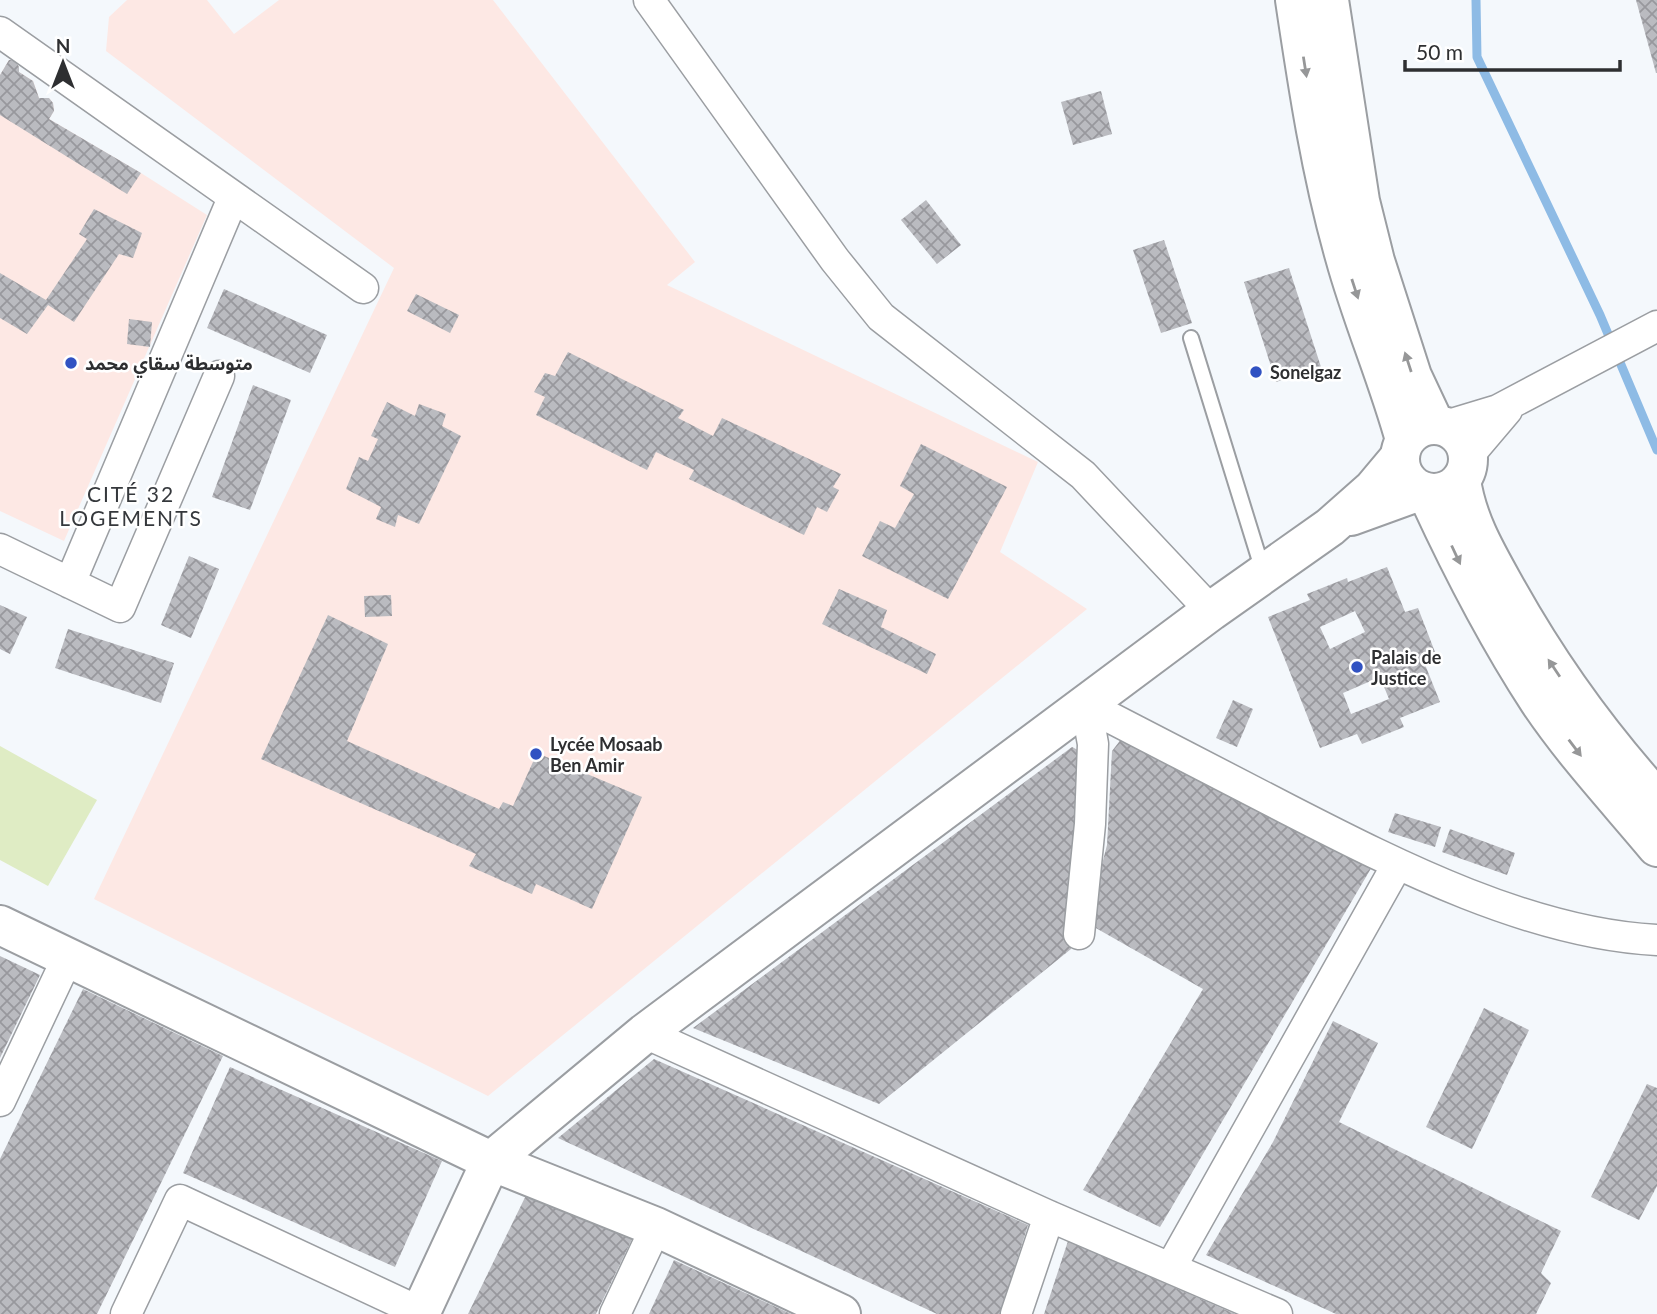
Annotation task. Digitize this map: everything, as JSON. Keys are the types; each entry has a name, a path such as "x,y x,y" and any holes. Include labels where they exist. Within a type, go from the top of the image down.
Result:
{"street":[{"path":"649,0 835,260 881,317 1010,421 1083,475 1211,611"},
{"path":"1294,0 1329,117 1360,201 1412,376 1421,437 1401,471 1409,483 1444,480 1464,499 1499,606 1540,702 1596,775 1657,847"},
{"path":"1329,0 1329,117"},
{"path":"0,32 363,288"},
{"path":"70,583 233,198"},
{"path":"126,1314 180,1200 420,1313 491,1161 645,1033 1211,611 1331,527 1366,496 1421,437 1481,417 1514,402 1657,326"},
{"path":"0,550 120,607 219,376"},
{"path":"1331,527 1373,507 1444,480 1514,402"},
{"path":"1421,437 1456,433 1465,443 1444,480"},
{"path":"1499,606 1539,646 1584,712 1657,799"},
{"path":"1086,705 1397,865 1515,911 1571,928 1657,940"},
{"path":"1079,934 1090,824 1093,744 1086,705"},
{"path":"1171,1267 1397,865"},
{"path":"0,925 491,1161 656,1227 841,1314"},
{"path":"0,1101 67,959"},
{"path":"645,1033 1049,1216 1277,1314"},
{"path":"1016,1314 1049,1216"},
{"path":"615,1314 656,1227"}],"lane":[{"path":"1191,338 1263,573"}],"shaded area":[{"name":"Lycée Mosaab Ben Amir","path":"127,0 207,0 234,34 279,0 493,0 695,262 667,285 1038,462 1000,552 1087,609 488,1096 94,899 394,268 106,51 109,17"},
{"name":"متوسطة سقاي محمد","path":"9,60 15,60 19,72 33,81 39,98 49,98 53,103 54,111 49,119 207,215 64,541 0,511 0,75"}],"green space":[{"path":"0,746 97,800 48,886 0,860"}],"building":[{"path":"1636,0 1657,0 1657,73 1656,73"},
{"path":"9,60 15,60 19,72 33,81 39,98 49,98 53,103 54,111 49,119 141,173 127,194 0,115 0,75"},
{"path":"1101,91 1112,134 1073,145 1061,102"},
{"path":"926,200 961,245 937,264 901,220"},
{"path":"94,209 142,233 133,258 119,254 74,322 48,305 27,334 0,318 0,273 46,300 87,239 79,234"},
{"path":"1164,240 1192,323 1161,333 1133,250"},
{"path":"1289,268 1321,367 1276,382 1244,282"},
{"path":"224,289 327,335 310,373 207,328"},
{"path":"416,294 459,315 450,333 407,311"},
{"path":"129,319 152,322 150,347 127,344"},
{"path":"568,352 684,410 678,418 713,436 722,418 841,474 833,487 839,490 827,512 817,507 804,535 689,479 694,470 656,452 647,470 536,415 545,397 534,392 545,373 555,376"},
{"path":"253,385 291,400 250,510 212,497"},
{"path":"387,402 415,416 419,404 446,414 442,426 461,436 419,524 398,515 395,527 376,519 381,507 346,489 359,457 368,461 378,439 371,436"},
{"path":"921,444 1007,487 948,599 862,556 880,521 895,528 914,494 900,486"},
{"path":"189,556 219,569 191,638 161,625"},
{"name":"Palais de Justice","path":"1387,567 1405,612 1418,608 1435,652 1422,657 1440,702 1400,718 1404,727 1362,744 1357,734 1320,748 1268,617 1310,600 1307,594 1347,578 1348,582","holes":["1355,611 1365,632 1330,649 1320,627","1380,677 1389,699 1351,714 1343,693"]},
{"path":"839,589 887,610 881,627 936,654 927,674 822,624"},
{"path":"391,595 392,616 365,617 364,596"},
{"path":"0,605 27,617 10,654 0,649"},
{"path":"328,615 388,644 347,741 499,809 503,802 513,806 537,753 642,797 592,909 536,884 532,894 469,866 476,854 261,759"},
{"path":"68,629 174,663 161,703 55,668"},
{"path":"1233,700 1253,709 1237,747 1216,738"},
{"path":"1122,738 1373,865 1160,1227 1083,1190 1203,989 1087,923 1107,845 1112,751"},
{"path":"1072,747 1086,754 1071,949 879,1104 693,1028"},
{"path":"1395,813 1441,827 1435,847 1388,832"},
{"path":"1450,829 1515,853 1507,875 1442,852"},
{"path":"0,956 40,975 0,1058"},
{"path":"83,989 223,1056 97,1314 0,1314 0,1159"},
{"path":"1484,1008 1529,1030 1472,1149 1426,1127"},
{"path":"1333,1021 1378,1043 1339,1122 1561,1231 1541,1273 1551,1283 1536,1314 1336,1314 1206,1255 1273,1142"},
{"path":"654,1059 1028,1225 1000,1314 937,1314 558,1138"},
{"path":"230,1067 442,1161 395,1267 183,1173"},
{"path":"1647,1084 1657,1088 1657,1186 1639,1220 1591,1197"},
{"path":"532,1183 635,1233 596,1314 468,1314"},
{"path":"1068,1241 1235,1314 1044,1314"},
{"path":"674,1260 791,1314 649,1314"}],"waterway":[{"path":"1476,0 1477,57 1600,315 1657,450"}],"place":[{"name":"متوسطة سقاي محمد","path":"71,363"},
{"name":"Sonelgaz","path":"1256,372"},
{"name":"Palais de Justice","path":"1357,667"},
{"name":"Lycée Mosaab Ben Amir","path":"536,754"}],"district":[{"name":"CITÉ 32 LOGEMENTS","path":"131,505"}]}
